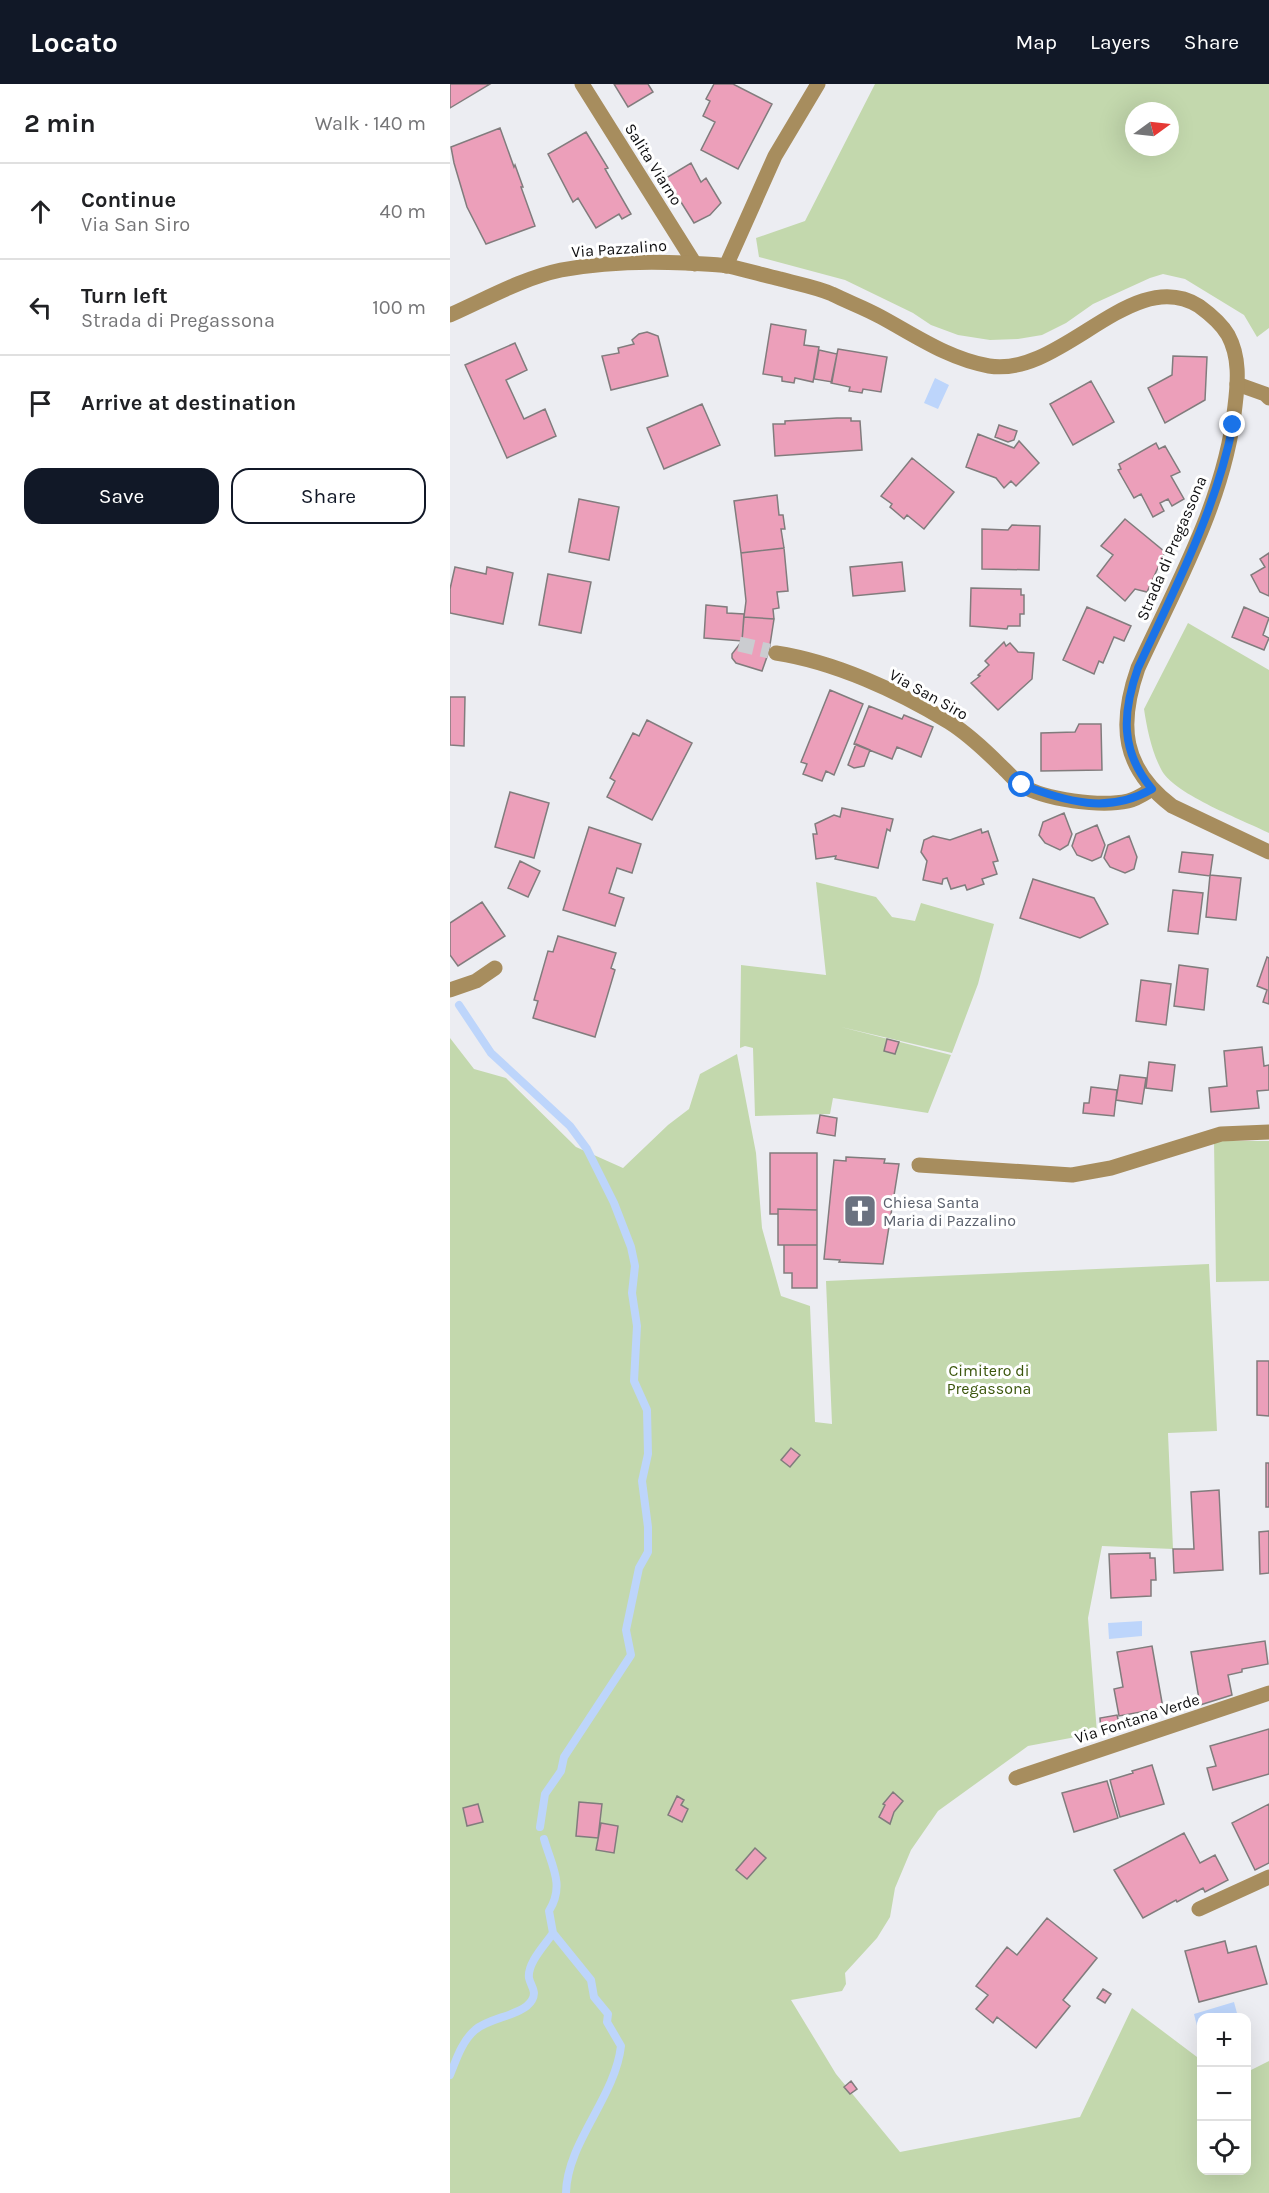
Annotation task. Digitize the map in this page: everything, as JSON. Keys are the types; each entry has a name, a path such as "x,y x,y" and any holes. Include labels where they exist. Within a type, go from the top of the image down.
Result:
{"street":[{"name":"Salita Viarno","path":"582,84 695,264"},
{"path":"726,266 775,156 818,84"},
{"name":"Via Pazzalino","path":"450,315 527,281 559,270 628,262 726,266"},
{"name":"Strada di Pregassona","path":"726,266 822,290 879,316 933,346 975,363 1000,367 1038,359 1074,341 1141,301 1167,297 1179,298 1191,302 1213,317 1228,335 1236,355 1237,384 1233,425 1219,483 1194,548 1138,668 1129,692 1125,721 1129,746 1139,770 1152,789 1172,806 1269,852"},
{"path":"1237,384 1265,394 1269,398"},
{"name":"Via San Siro","path":"776,653 822,663 891,691 926,709 973,740 1022,785 1031,789 1059,798 1088,803 1110,803 1135,799 1152,789"},
{"path":"450,990 476,981 495,968"},
{"path":"919,1166 1072,1175 1111,1168 1208,1137 1242,1132 1269,1132"},
{"name":"Via Fontana Verde","path":"1016,1778 1269,1693"},
{"path":"1199,1909 1269,1877"}],"green space":[{"path":"875,84 1269,84 1269,328 1257,337 1244,315 1185,279 1163,274 1093,304 1066,323 1042,335 990,340 958,335 931,325 913,313 845,280 759,257 756,238 805,221"},
{"path":"1188,623 1269,670 1269,833 1181,789 1162,771 1155,757 1144,709"},
{"path":"816,882 876,897 892,917 915,921 921,903 994,924 978,984 952,1053 841,1027 951,1055 928,1113 833,1098 830,1114 755,1116 753,1048 745,1046 740,1048 741,965 826,975"},
{"name":"Cimitero di Pregassona","path":"450,1038 474,1069 506,1078 576,1147 623,1168 668,1125 689,1109 700,1074 737,1054 756,1153 762,1228 781,1296 810,1306 815,1422 832,1424 826,1281 1209,1264 1217,1431 1168,1433 1173,1549 1102,1546 1088,1618 1097,1733 1028,1746 938,1811 911,1850 895,1888 890,1917 877,1938 845,1973 846,1984 842,1991 791,2000 836,2074 900,2152 1080,2117 1132,2008 1197,2057 1197,2175 1251,2175 1251,2070 1269,2061 1269,2193 450,2193"},
{"path":"1214,1141 1269,1141 1269,1281 1216,1282"}],"water":[{"path":"935,378 949,385 938,409 924,403"},
{"path":"1142,1621 1142,1636 1109,1639 1108,1623"},
{"path":"1234,2002 1237,2013 1197,2013"}],"building":[{"path":"450,84 490,84 450,108"},
{"path":"614,84 648,84 653,92 628,107"},
{"path":"714,84 733,84 772,104 738,169 701,150 715,122 703,116 710,101 706,99"},
{"path":"500,128 523,187 521,187 535,226 486,244 467,207 451,147"},
{"path":"586,132 608,168 605,169 631,214 622,219 619,214 596,228 578,198 573,202 548,154"},
{"path":"691,163 701,182 706,178 721,203 710,215 694,223 666,178"},
{"path":"771,324 806,330 804,345 819,347 813,382 795,378 794,383 782,381 782,377 763,374"},
{"path":"647,332 658,336 668,376 611,390 602,356 619,353 618,348 634,344 632,340 639,334"},
{"path":"515,343 527,370 506,380 524,419 545,409 556,436 507,458 465,365"},
{"path":"838,349 887,357 881,392 863,389 862,393 849,391 850,387 831,383"},
{"path":"819,350 837,354 832,382 814,379"},
{"path":"1173,356 1207,357 1205,400 1165,423 1148,388 1172,375"},
{"path":"1091,381 1114,422 1073,445 1050,404"},
{"path":"702,404 720,445 664,469 647,428"},
{"path":"851,418 851,421 860,421 862,450 775,456 773,424 785,424 785,421"},
{"path":"999,425 1017,431 1014,440 1008,442 995,437"},
{"path":"978,434 1014,448 1019,441 1039,463 1016,486 1011,481 1004,488 996,478 966,467"},
{"path":"1156,443 1159,449 1165,446 1180,472 1171,476 1184,499 1172,506 1168,499 1160,503 1164,511 1153,517 1141,494 1134,498 1118,470 1121,469 1119,464"},
{"path":"912,458 954,492 924,529 907,515 904,519 890,507 892,504 881,496"},
{"path":"777,495 779,515 783,515 785,529 781,529 784,548 741,553 734,501"},
{"path":"579,499 619,507 609,560 569,552"},
{"path":"1125,519 1165,552 1147,592 1135,589 1125,601 1097,576 1113,555 1101,546"},
{"path":"1012,525 1040,526 1039,570 982,569 982,529 1008,530"},
{"path":"784,548 788,591 777,592 779,608 773,609 774,619 744,617 746,601 741,553"},
{"path":"1269,553 1269,596 1260,592 1251,575 1265,567 1260,559"},
{"path":"902,562 905,591 853,596 850,567"},
{"path":"455,567 486,574 487,567 513,573 503,624 450,613 450,589"},
{"path":"548,574 591,582 581,633 539,625"},
{"path":"971,588 1021,589 1021,595 1024,595 1024,614 1020,614 1020,626 1008,626 1007,629 970,626"},
{"path":"706,605 727,607 727,613 744,614 742,641 704,638"},
{"path":"1087,607 1131,626 1124,641 1114,637 1103,663 1099,661 1094,674 1063,660"},
{"path":"1244,607 1269,618 1263,635 1269,638 1264,650 1232,637"},
{"path":"744,617 774,619 769,651 762,671 736,663 732,658 732,654 742,641"},
{"path":"1004,642 1006,646 1010,643 1018,652 1034,653 1032,679 998,710 971,683 989,665 985,661"},
{"path":"830,690 863,704 834,775 826,771 822,781 803,774 807,764 801,762"},
{"path":"450,697 465,697 464,746 450,745"},
{"path":"869,706 902,719 904,715 933,727 921,757 897,747 892,759 854,744"},
{"path":"647,720 692,743 652,820 607,797 615,781 610,778 633,733 639,736"},
{"path":"1079,724 1101,724 1102,770 1041,771 1041,733 1075,732"},
{"path":"856,744 870,750 864,766 854,768 848,765"},
{"path":"510,792 549,803 534,858 495,847"},
{"path":"842,808 893,819 890,831 887,829 878,868 835,859 836,856 816,859 813,834 817,834 815,824 834,815 840,817"},
{"path":"1064,813 1072,834 1068,845 1060,850 1045,843 1039,835 1043,822"},
{"path":"1097,825 1105,845 1101,857 1092,861 1077,855 1072,846 1076,834"},
{"path":"589,827 641,844 632,873 617,868 609,893 624,898 615,926 563,910"},
{"path":"981,829 982,833 988,831 998,861 993,862 997,874 982,879 984,884 967,890 965,885 951,889 947,878 943,879 942,884 923,880 927,861 921,852 924,840 933,836 950,840"},
{"path":"1129,836 1137,857 1134,869 1125,873 1110,867 1104,858 1108,845"},
{"path":"1182,852 1213,855 1210,876 1179,872"},
{"path":"520,861 540,871 528,897 508,888"},
{"path":"1210,875 1241,878 1236,920 1206,917"},
{"path":"1033,879 1094,898 1108,924 1080,938 1020,918"},
{"path":"1173,890 1203,893 1198,934 1168,931"},
{"path":"482,902 505,936 458,966 450,955 450,923"},
{"path":"558,936 616,953 611,968 615,970 595,1037 533,1018 538,1001 534,1000 548,951 553,952"},
{"path":"1267,957 1269,958 1269,1004 1263,1002 1267,990 1257,986"},
{"path":"1179,965 1208,969 1204,1010 1174,1006"},
{"path":"1141,980 1171,984 1166,1025 1136,1021"},
{"path":"887,1039 899,1042 895,1054 884,1051"},
{"path":"1262,1047 1264,1066 1269,1065 1269,1090 1257,1091 1259,1108 1211,1112 1209,1088 1227,1086 1224,1051"},
{"path":"1149,1062 1175,1065 1172,1091 1146,1088"},
{"path":"1120,1075 1146,1078 1142,1104 1116,1100"},
{"path":"1091,1087 1117,1090 1114,1116 1083,1113 1084,1103 1089,1103"},
{"path":"820,1115 837,1118 835,1136 817,1133"},
{"path":"770,1153 817,1153 817,1210 778,1209 778,1214 770,1214"},
{"name":"Chiesa Santa Maria di Pazzalino","path":"846,1157 885,1159 884,1163 899,1164 883,1264 824,1259 834,1160 846,1161"},
{"path":"778,1209 817,1210 817,1245 778,1245"},
{"path":"784,1245 817,1245 817,1288 792,1288 792,1273 784,1273"},
{"path":"1257,1361 1269,1361 1269,1416 1257,1415"},
{"path":"791,1448 800,1455 790,1467 781,1460"},
{"path":"1266,1463 1269,1463 1269,1507 1266,1507"},
{"path":"1219,1490 1223,1570 1174,1573 1173,1549 1194,1549 1191,1492"},
{"path":"1269,1531 1269,1573 1260,1574 1259,1532"},
{"path":"1150,1553 1150,1558 1155,1558 1156,1580 1151,1580 1151,1596 1111,1598 1109,1554"},
{"path":"1265,1641 1268,1664 1242,1669 1242,1672 1228,1675 1232,1695 1200,1705 1191,1652"},
{"path":"1152,1646 1163,1708 1119,1716 1114,1689 1123,1687 1117,1652"},
{"path":"1117,1715 1120,1728 1101,1731 1100,1718"},
{"path":"1269,1729 1269,1774 1213,1790 1207,1768 1216,1766 1210,1746"},
{"path":"1152,1765 1164,1804 1120,1817 1110,1780"},
{"path":"1107,1781 1118,1818 1074,1832 1062,1793"},
{"path":"893,1792 903,1801 894,1812 890,1824 879,1817 885,1805 883,1804"},
{"path":"677,1796 684,1800 681,1805 688,1809 682,1822 668,1815"},
{"path":"579,1802 602,1804 598,1838 576,1836"},
{"path":"478,1804 483,1822 467,1826 463,1808"},
{"path":"1269,1804 1269,1863 1255,1870 1232,1823"},
{"path":"601,1823 618,1826 614,1853 596,1850"},
{"path":"1184,1833 1200,1863 1215,1855 1228,1880 1205,1892 1203,1888 1177,1902 1176,1900 1143,1918 1114,1870"},
{"path":"755,1848 766,1858 747,1879 736,1870"},
{"path":"1047,1918 1097,1958 1063,2000 1070,2006 1036,2048 997,2017 993,2023 976,2009 988,1995 976,1986 1007,1947 1017,1955"},
{"path":"1225,1941 1228,1953 1256,1946 1267,1984 1199,2002 1185,1951"},
{"path":"1103,1989 1111,1994 1105,2003 1097,1998"},
{"path":"851,2081 857,2089 850,2094 844,2087"}],"waterway":[{"path":"459,1005 491,1053 570,1126 587,1149 614,1203 631,1247 635,1266 632,1293 637,1326 634,1381 647,1410 648,1454 642,1481 648,1527 648,1552 639,1568 626,1630 631,1655 564,1757 561,1771 545,1794 540,1827"},
{"path":"544,1839 557,1884 554,1902 549,1911 553,1933 591,1980 594,1997 608,2014 607,2022 621,2046 610,2084 574,2156 568,2174 566,2193"},
{"path":"450,2075 470,2034 489,2022 521,2010 532,2000 534,1991 529,1972 537,1954 553,1933"}],"tunnel":[{"path":"739,644 769,651"}],"place":[{"name":"Chiesa Santa Maria di Pazzalino","path":"860,1211"}],"route":[{"path":"1022,785 1059,798 1088,803 1127,801 1152,789 1139,770 1129,746 1125,721 1129,692 1207,517 1219,483 1233,425"}]}
